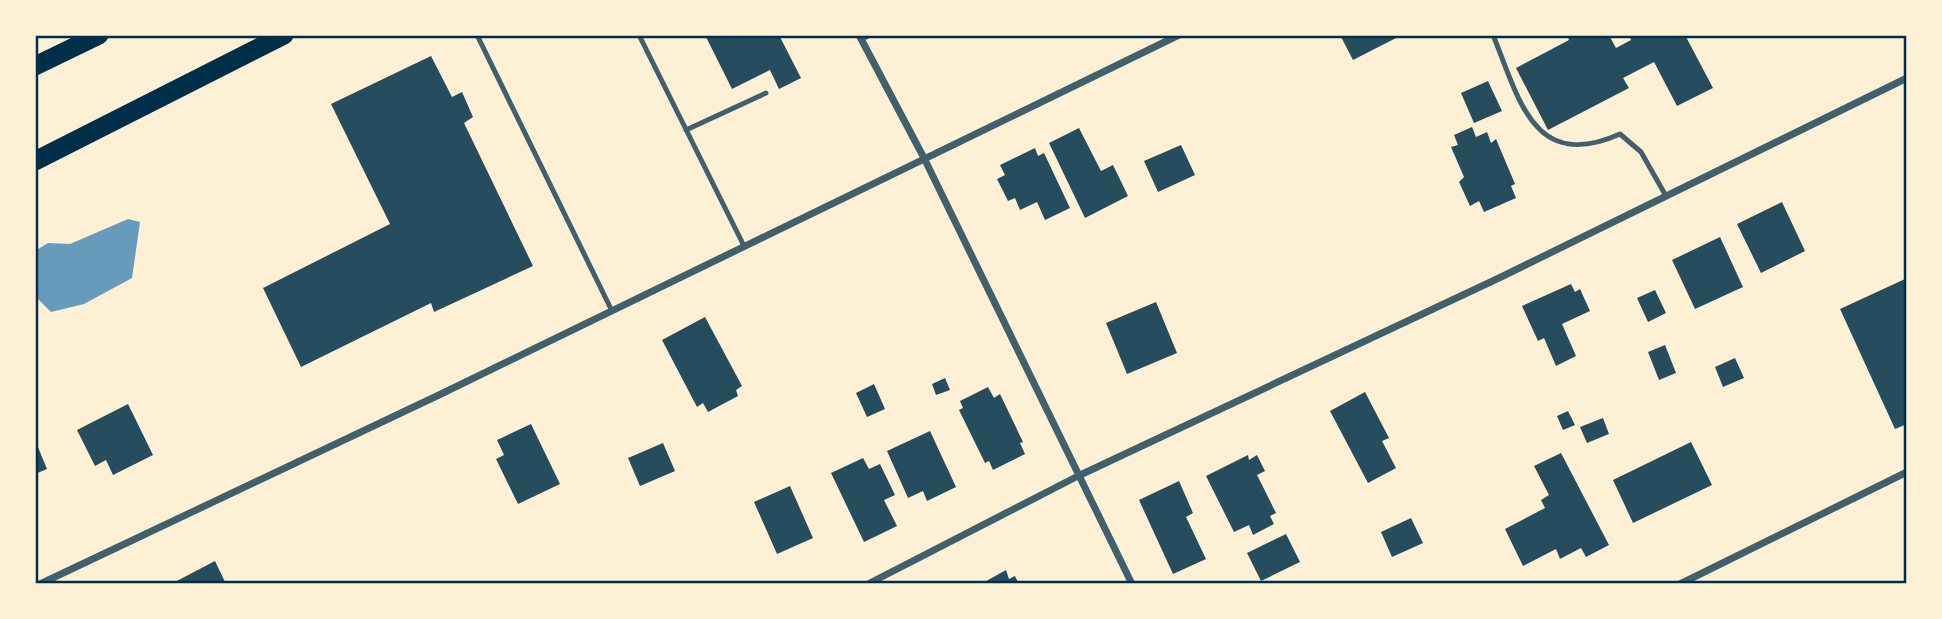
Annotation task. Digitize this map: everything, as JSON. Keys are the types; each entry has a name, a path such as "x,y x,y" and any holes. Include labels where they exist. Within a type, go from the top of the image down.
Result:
{"highway":[{"path":"35,66 99,35"},
{"path":"35,161 284,35"}],"street":[{"path":"40,584 612,311 1177,35"},
{"path":"860,37 924,158 1132,584"},
{"path":"868,584 1078,476 1907,78"},
{"path":"1680,584 1907,472"}],"lane":[{"path":"477,35 612,311"},
{"path":"639,35 744,246"},
{"path":"860,37 870,35"},
{"path":"1493,35 1523,110 1545,137 1577,145 1604,141 1620,134 1641,152 1666,196"},
{"path":"686,130 766,93"}],"water":[{"path":"128,219 140,222 132,278 84,304 51,312 35,296 35,251 48,243 70,244"}],"building":[{"path":"705,35 779,35 801,78 779,89 770,70 732,89"},
{"path":"1340,35 1402,35 1353,60"},
{"path":"1567,35 1609,35 1616,48 1631,40 1629,35 1685,35 1713,88 1677,106 1654,62 1623,78 1629,88 1548,130 1516,68 1569,40"},
{"path":"431,56 452,97 462,92 473,117 464,123 533,266 434,312 431,303 301,367 263,288 390,224 331,104"},
{"path":"1488,81 1502,111 1474,123 1461,93"},
{"path":"1472,127 1476,137 1487,132 1491,143 1496,139 1515,184 1511,186 1516,198 1484,212 1479,201 1470,206 1459,182 1464,177 1451,147 1458,145 1454,135"},
{"path":"1079,128 1101,171 1113,165 1128,196 1085,218 1049,143"},
{"path":"1181,145 1195,175 1158,192 1144,161"},
{"path":"1035,148 1038,156 1044,153 1070,208 1045,220 1037,202 1020,210 1015,198 1008,201 997,179 1005,175 1000,165"},
{"path":"1782,202 1805,251 1761,273 1737,224"},
{"path":"1720,237 1743,287 1695,309 1672,260"},
{"path":"1905,279 1907,424 1895,429 1840,309"},
{"path":"1571,284 1575,292 1580,289 1590,311 1562,324 1576,356 1556,366 1544,338 1538,341 1522,306"},
{"path":"1655,290 1666,313 1648,322 1637,298"},
{"path":"1156,302 1177,353 1127,374 1106,323"},
{"path":"705,317 742,386 736,390 738,396 708,412 703,403 697,407 662,340"},
{"path":"1665,345 1676,373 1659,380 1648,352"},
{"path":"1735,358 1744,378 1723,387 1715,367"},
{"path":"945,378 950,390 936,395 932,384"},
{"path":"874,384 885,409 867,417 856,393"},
{"path":"988,387 994,398 1000,394 1023,442 1020,443 1025,454 993,470 989,461 985,463 959,410 963,408 960,401"},
{"path":"1365,392 1389,438 1382,441 1396,468 1368,483 1330,411"},
{"path":"128,404 153,455 113,475 106,460 95,466 77,430"},
{"path":"1568,411 1575,425 1563,430 1557,416"},
{"path":"1603,418 1609,434 1587,443 1580,427"},
{"path":"531,424 560,484 518,504 496,459 504,455 497,440"},
{"path":"930,431 956,487 927,501 923,491 908,498 887,451"},
{"path":"35,440 47,469 35,474"},
{"path":"1691,442 1712,485 1633,523 1613,480"},
{"path":"663,443 675,471 640,486 628,458"},
{"path":"1561,453 1609,545 1586,557 1581,548 1560,559 1556,549 1523,566 1505,529 1545,508 1541,500 1549,495 1534,466"},
{"path":"1248,455 1249,460 1257,455 1265,471 1257,475 1276,513 1270,516 1274,524 1253,535 1249,525 1234,532 1206,476"},
{"path":"863,458 869,469 880,464 895,495 884,500 897,526 864,542 831,473"},
{"path":"1179,481 1193,513 1186,517 1206,559 1173,574 1139,500"},
{"path":"790,486 813,538 777,554 754,502"},
{"path":"1411,518 1423,543 1392,557 1381,532"},
{"path":"1286,534 1300,562 1261,581 1247,553"},
{"path":"215,561 226,584 171,584"},
{"path":"1006,570 1009,579 1015,576 1019,584 981,584"}]}
